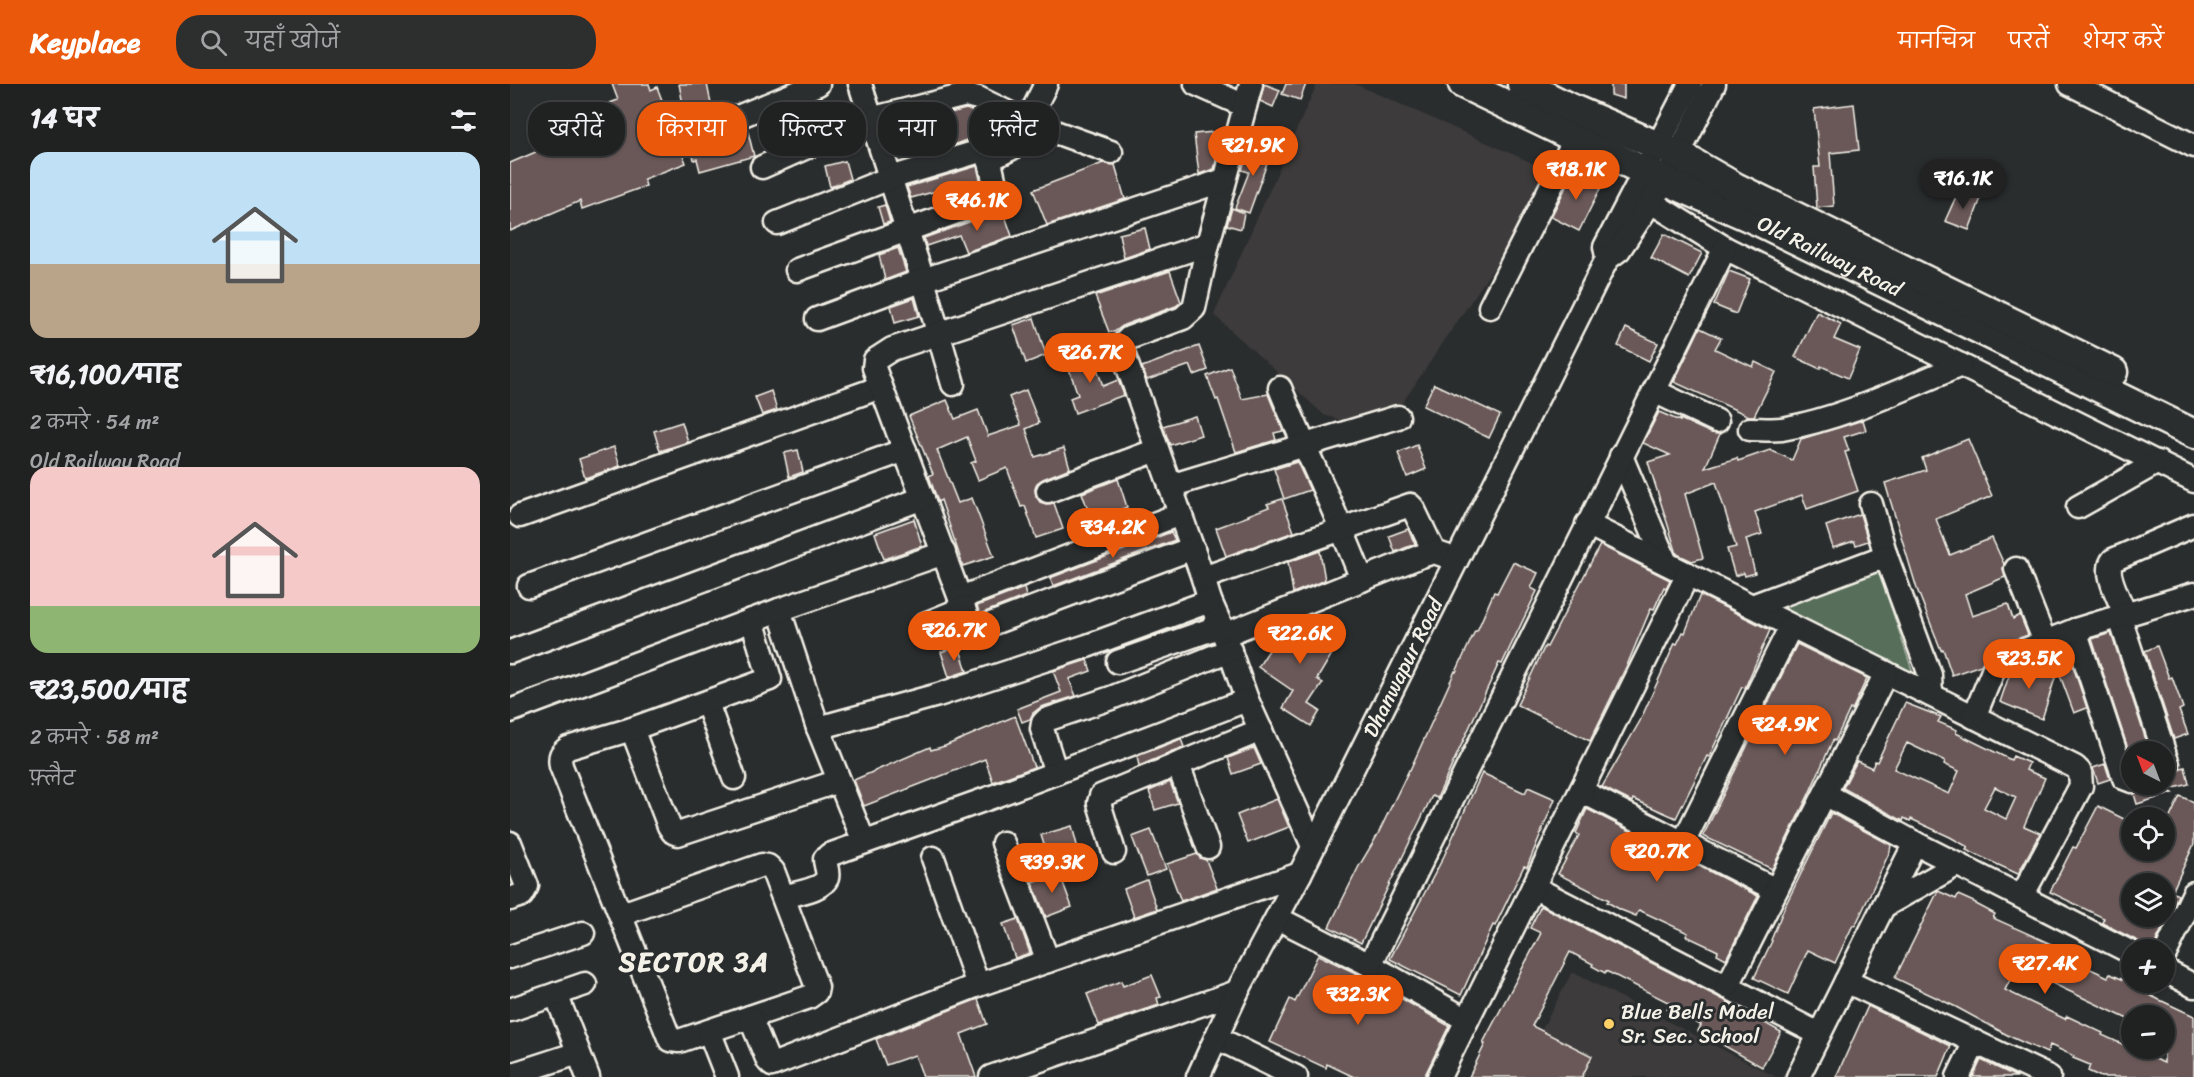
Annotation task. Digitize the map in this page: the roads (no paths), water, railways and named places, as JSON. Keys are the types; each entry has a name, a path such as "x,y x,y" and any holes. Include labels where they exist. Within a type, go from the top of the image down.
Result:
{"main road":[{"name":"Old Railway Road","path":"1463,84 1575,139 1662,162 1735,187 2194,413"},
{"name":"Old Railway Road","path":"1522,84 1568,107 1662,162 1726,207 2194,434"}],"street":[{"path":"747,113 818,84"},
{"path":"860,84 923,280 953,384"},
{"path":"1037,102 1046,84"},
{"path":"1196,84 1245,106"},
{"path":"1251,84 1224,180 1194,308 1183,318 1129,338 1123,344 1123,353 1247,700 1313,846"},
{"path":"1662,162 1690,84"},
{"path":"1662,162 1714,84"},
{"path":"2070,84 2194,146"},
{"path":"762,167 870,119 966,95 986,102"},
{"path":"1059,133 1111,152"},
{"path":"1490,307 1575,139"},
{"path":"777,223 890,178 987,148 998,197 797,270"},
{"path":"989,160 997,156"},
{"name":"Dhanwapur Road","path":"1198,1077 1237,992 1300,874 1607,259 1619,250 1651,202 1662,162"},
{"name":"Dhanwapur Road","path":"1607,259 1605,247 1662,162"},
{"path":"817,319 923,280 1224,180"},
{"path":"1651,202 1717,244 2194,481"},
{"path":"1370,965 1654,391 1717,244 1726,207"},
{"path":"1193,548 980,628 974,628 970,625 874,368 875,360 892,349 1208,244"},
{"path":"1750,429 1780,429 1823,420 1960,365"},
{"path":"520,516 881,387"},
{"path":"1280,388 1303,444 1342,527 1362,580"},
{"path":"1654,391 1717,421"},
{"path":"1170,486 1398,417"},
{"path":"529,586 905,450"},
{"path":"1048,492 1157,450"},
{"path":"1621,456 1666,563"},
{"path":"2078,507 2158,462"},
{"path":"510,652 923,498"},
{"path":"1871,504 1886,556 1930,675 1931,696"},
{"path":"1203,578 1342,527 1410,505 1434,552"},
{"path":"926,624 962,603 1180,514"},
{"path":"1587,524 2075,766 2080,772 2081,786 2022,896"},
{"path":"2161,741 2109,572 2110,564 2113,560 2194,525"},
{"path":"1056,773 1042,729 1046,720 1112,698 1225,637 1434,552 1458,560"},
{"path":"510,711 779,610 944,553"},
{"path":"1752,606 1886,556"},
{"path":"2016,569 2045,642"},
{"path":"1439,1077 1688,574"},
{"path":"1974,717 1995,666 2015,652 2075,630 2194,594"},
{"path":"818,728 938,695 1087,646 1210,601"},
{"path":"779,610 818,728 864,842"},
{"path":"622,914 762,865 768,866 773,871 784,897 817,987 816,992 809,997 709,1031 678,1041 670,1040 622,914 561,766 561,753 568,748 632,729 770,679 752,620"},
{"path":"1683,843 1791,626"},
{"path":"2075,630 2121,769"},
{"path":"1118,662 1225,637"},
{"path":"1727,987 1887,673"},
{"path":"784,897 819,886 825,881 828,874 825,859 829,855 1056,773 1247,700"},
{"path":"707,703 734,778"},
{"path":"632,729 669,826 673,832 678,834 839,781"},
{"path":"1114,852 1099,803 1101,796 1261,730"},
{"path":"1178,764 1208,847"},
{"path":"1581,791 1776,890"},
{"path":"1825,794 1915,843 2121,947"},
{"path":"510,843 527,886 522,895 510,899"},
{"path":"1003,843 1048,961"},
{"path":"1798,1077 1915,843"},
{"path":"933,858 978,985"},
{"path":"1884,906 1958,864"},
{"path":"750,1017 772,1065 978,985 1300,874"},
{"path":"1533,887 1820,1034"},
{"path":"2172,939 2194,893"},
{"path":"1277,918 1370,965 1467,1020"},
{"path":"510,957 583,933"},
{"path":"2175,976 2194,986"},
{"path":"1846,981 2049,1077"},
{"path":"510,1010 585,984"},
{"path":"991,1077 1237,992"},
{"path":"556,994 588,1077"},
{"path":"709,1031 724,1076"},
{"path":"1217,1038 1296,1077"},
{"path":"1958,1077 1975,1042"},
{"path":"510,1075 578,1053"}],"place":[{"name":"Blue Bells Model Sr. Sec. School","path":"1609,1024"}],"district":[{"name":"SECTOR 3A","path":"694,962"}]}
